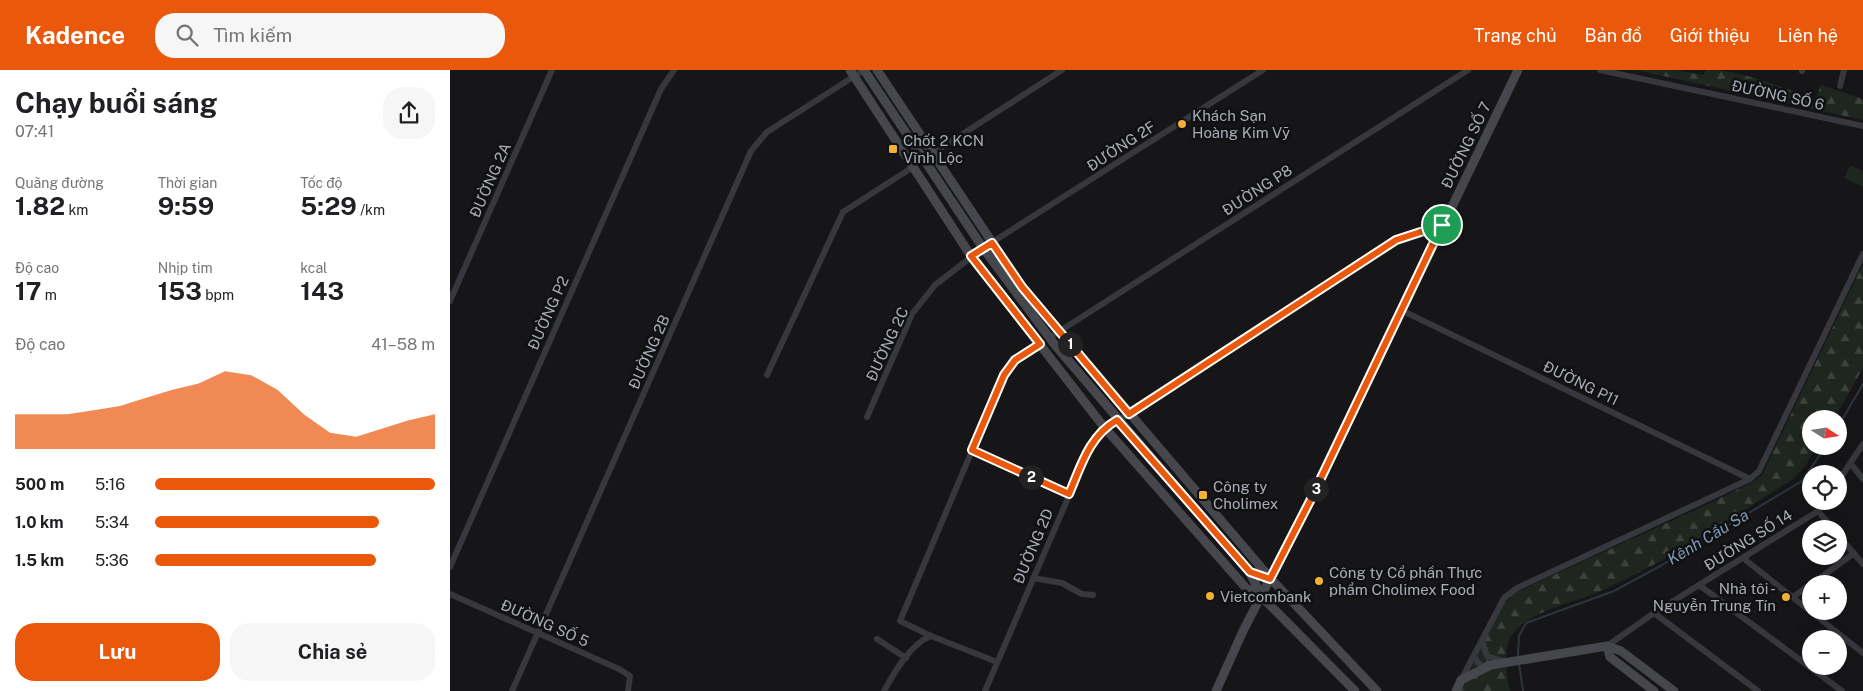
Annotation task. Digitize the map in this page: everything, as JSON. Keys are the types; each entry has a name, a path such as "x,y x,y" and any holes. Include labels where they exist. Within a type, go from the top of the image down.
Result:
{"main road":[{"path":"864,70 983,248 1049,338 1117,420 1250,572 1261,596"},
{"path":"877,70 1022,287 1270,579 1378,691"},
{"name":"ĐƯỜNG SỐ 7","path":"1216,691 1518,70"},
{"path":"852,73 971,256 1104,427 1246,588 1261,596 1355,691"},
{"path":"1250,572 1270,579"},
{"path":"1607,646 1610,657 1654,691"},
{"path":"1456,691 1461,680 1485,667 1535,656 1607,646 1622,651 1674,691"}],"street":[{"name":"ĐƯỜNG 2A","path":"450,301 552,70"},
{"name":"ĐƯỜNG P2","path":"450,567 660,89 674,70"},
{"name":"ĐƯỜNG 2B","path":"512,691 751,151 768,132 852,73 864,70"},
{"path":"933,153 1062,70"},
{"name":"ĐƯỜNG 2F","path":"983,248 1263,70"},
{"name":"ĐƯỜNG P8","path":"1049,338 1468,70"},
{"name":"ĐƯỜNG SỐ 6","path":"1600,70 1863,126"},
{"path":"1840,86 1844,70"},
{"path":"767,375 843,212 913,167"},
{"name":"ĐƯỜNG 2D","path":"985,691 1093,440 1104,427 1129,414 1396,240 1442,225"},
{"name":"ĐƯỜNG 2C","path":"867,417 912,314 935,285 983,248"},
{"path":"1461,680 1504,598 1517,588 1750,479 1759,471 1768,456 1863,254"},
{"name":"ĐƯỜNG P11","path":"1401,310 1750,479"},
{"path":"997,662 931,636 900,621 1004,375 1015,360 1040,344"},
{"path":"1847,468 1863,444"},
{"path":"972,450 1069,494"},
{"path":"1850,463 1863,479"},
{"path":"1818,511 1826,520"},
{"name":"ĐƯỜNG SỐ 14","path":"1607,646 1654,613 1818,511"},
{"path":"1847,545 1863,564"},
{"path":"1824,575 1854,553"},
{"path":"1743,558 1863,653"},
{"path":"1033,578 1062,583 1082,594 1093,595"},
{"path":"1699,585 1842,691"},
{"path":"1793,597 1802,591"},
{"name":"ĐƯỜNG SỐ 5","path":"450,594 613,666 630,676 628,691"},
{"path":"1654,613 1758,691"},
{"path":"884,691 899,664 922,638 931,636"},
{"path":"877,639 906,658"},
{"path":"1482,641 1487,656 1503,662"},
{"path":"1474,656 1478,664 1485,667"}],"green space":[{"path":"1636,70 1675,70 1703,75 1706,70 1734,73 1762,80 1815,100 1821,85 1863,99 1863,120"},
{"path":"1850,165 1863,171 1863,187 1844,178"},
{"path":"1863,264 1863,368 1839,410 1802,410 1802,455 1812,455 1806,465 1802,465 1802,469 1792,480 1697,540 1648,568 1598,592 1551,609 1528,620 1512,635 1507,647 1506,662 1510,691 1460,691 1503,604 1517,592 1708,504 1753,482 1762,475"}],"waterway":[{"name":"Kênh Cầu Sa","path":"1848,410 1863,384"},
{"name":"Kênh Cầu Sa","path":"1518,656 1519,636 1526,623 1614,591 1662,565 1802,481 1820,455"},
{"name":"Kênh Cầu Sa","path":"1519,664 1523,691"}],"place":[{"name":"Khách Sạn Hoàng Kim Vỹ","path":"1182,124"},
{"name":"Chốt 2 KCN Vĩnh Lộc","path":"893,149"},
{"name":"Công ty Cholimex","path":"1203,495"},
{"name":"Công ty Cổ phần Thực phẩm Cholimex Food","path":"1319,581"},
{"name":"Vietcombank","path":"1210,596"},
{"name":"Nhà tôi - Nguyễn Trung Tín","path":"1786,597"}],"route":[{"path":"1442,225 1310,501 1270,579 1250,572 1117,420 1104,427 1093,440 1069,494 972,450 1004,375 1015,360 1040,344 971,256 992,243 1022,287 1129,414 1396,240 1442,225"}]}
